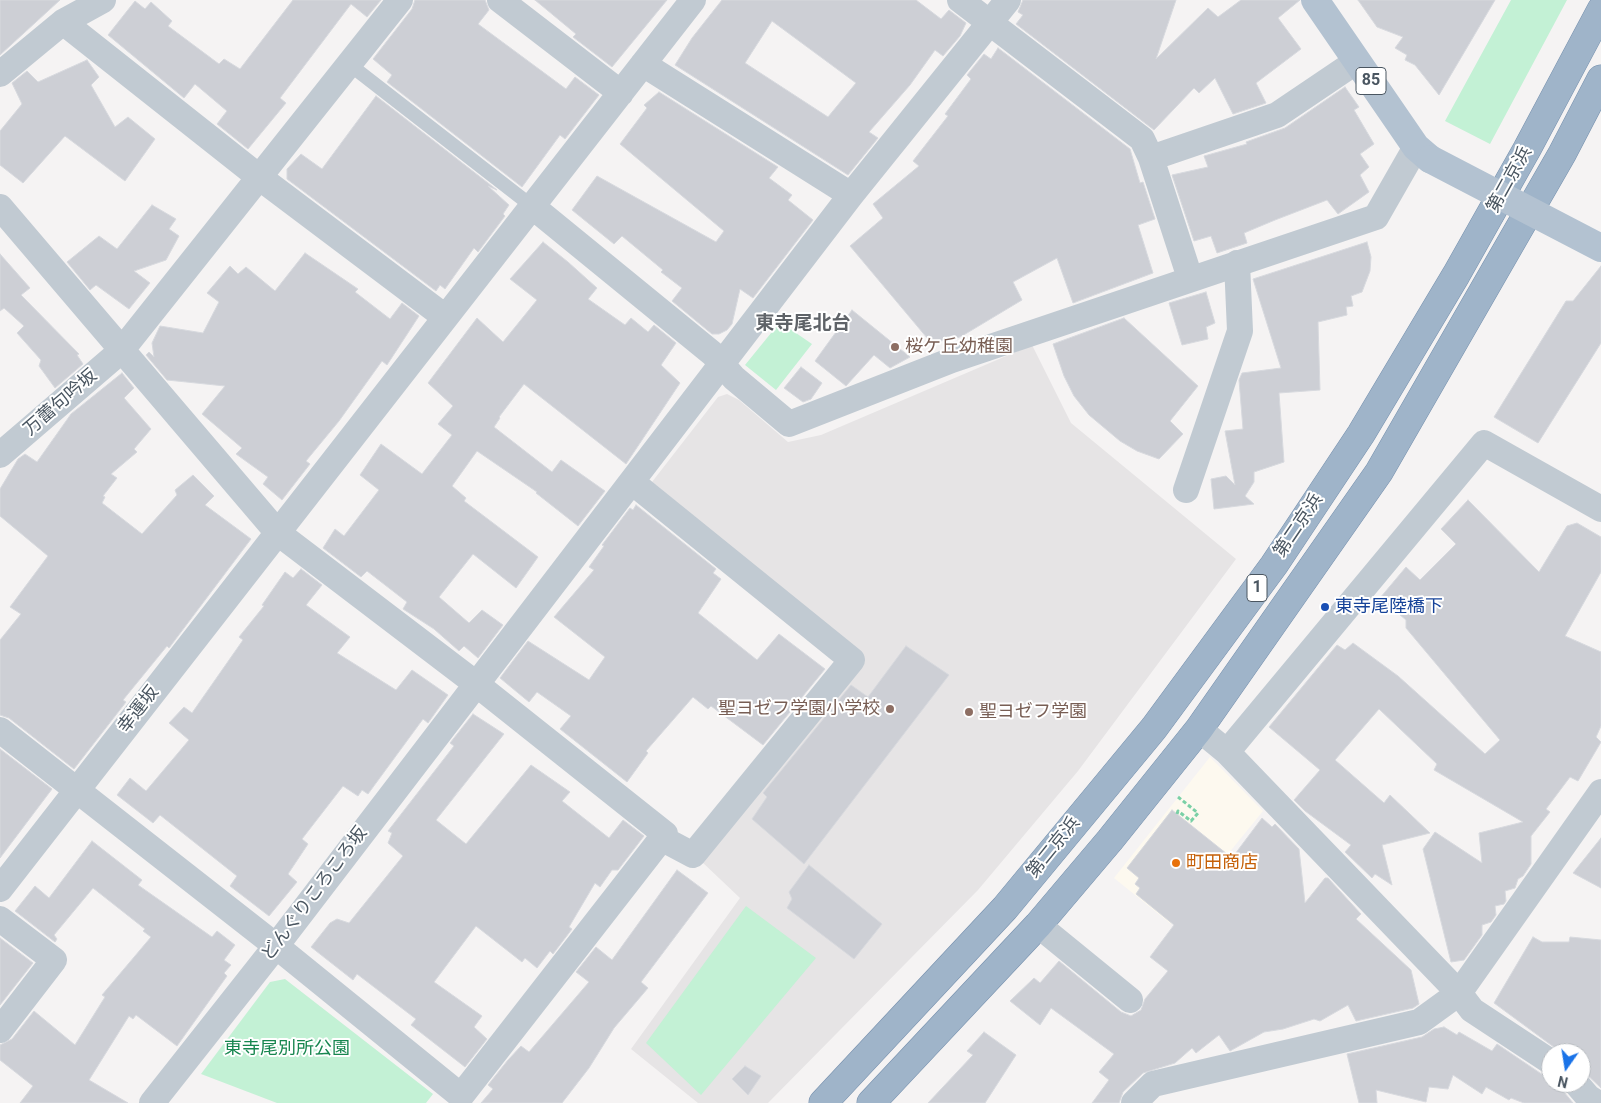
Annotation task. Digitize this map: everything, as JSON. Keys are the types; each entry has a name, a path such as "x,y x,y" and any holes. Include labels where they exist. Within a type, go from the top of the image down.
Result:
{"highway":[{"name":"第二京浜","path":"823,1103 1005,908 1154,728 1274,565 1360,434 1456,275 1528,149 1601,10"},
{"name":"第二京浜","path":"870,1103 1038,925 1110,840 1199,729 1379,472 1558,163 1601,79"}],"main road":[{"name":"85","path":"1314,0 1423,153 1601,248"}],"street":[{"path":"0,74 63,22 103,0"},
{"name":"万蕾句吟坂","path":"0,454 121,351 400,0"},
{"path":"500,0 621,93"},
{"name":"幸運坂","path":"0,889 693,0"},
{"path":"960,0 1142,140 1151,158 1190,278"},
{"name":"どんぐりころころ坂","path":"152,1103 276,946 475,683 632,482 851,195 1008,0"},
{"path":"63,22 259,177 445,317"},
{"path":"1151,158 1277,115 1357,61"},
{"path":"643,64 851,195"},
{"path":"533,207 713,354 734,378 789,424 952,360 1190,278 1376,217 1423,153"},
{"path":"0,207 278,533 475,683 665,834 461,1096 276,946 0,730"},
{"path":"1186,490 1240,331 1237,263"},
{"path":"1227,752 1484,444 1601,509"},
{"path":"632,482 852,660 693,855 661,838"},
{"path":"1199,729 1227,752 1460,994 1472,1010 1541,1055"},
{"path":"1134,1103 1152,1084 1419,1022 1460,994 1600,796"},
{"path":"0,919 54,960 0,1030"},
{"path":"1038,925 1130,1000"},
{"path":"1585,1093 1597,1103"}],"lane":[{"path":"349,64 533,207"}],"path":[{"path":"1174,793 1198,813 1191,821 1178,812 1177,814"}],"shaded area":[{"name":"聖ヨゼフ学園","path":"1032,345 1071,423 1236,559 1078,771 978,890 768,1103 698,1103 631,1049 740,898 701,861 862,654 652,482 718,397 727,394 739,400 788,442 821,435"},
{"path":"1210,757 1263,811 1171,924 1114,878"}],"green space":[{"path":"1511,0 1567,0 1490,144 1445,121"},
{"path":"780,322 812,344 776,390 745,365"},
{"path":"746,906 816,958 701,1095 646,1043"},
{"name":"東寺尾別所公園","path":"285,979 433,1094 426,1103 277,1103 201,1074 270,982"}],"building":[{"path":"0,0 60,0 0,55"},
{"path":"293,0 381,0 367,17 351,4 280,98 286,103 248,149 217,124 227,111 195,84 184,98 108,35 135,1 145,9 151,2 172,21 168,26 219,64 224,59 240,69"},
{"path":"415,0 485,0 489,10 478,24 566,89 575,77 599,95 565,139 560,135 522,187 387,82 392,75 373,59 412,9"},
{"path":"535,0 667,0 612,67 573,37 576,34"},
{"path":"722,0 916,0 941,19 949,10 966,23 960,36 943,56 935,50 910,85 869,132 878,138 848,175 675,65 692,38","holes":["772,21 856,83 828,117 745,63"]},
{"path":"1023,0 1176,0 1156,59 1208,8 1218,17 1241,0 1300,0 1278,18 1301,49 1256,83 1266,103 1233,114 1215,78 1199,93 1194,88 1154,130 1016,24 1023,15 1018,12"},
{"path":"1358,0 1495,0 1439,95 1415,65 1405,60 1407,55 1395,48 1403,37 1377,27"},
{"path":"998,48 1130,149 1140,183 1143,182 1155,219 1138,225 1153,273 1073,303 1057,258 1013,282 1022,300 962,336 948,342 946,339 933,345 850,246 883,218 873,204 919,166 913,161 948,116 945,114 971,79 967,75 984,54 991,59"},
{"path":"87,60 99,77 91,85 115,127 128,117 155,139 125,181 65,136 23,183 0,165 0,131 22,104 12,83 27,71 38,82"},
{"path":"1345,87 1359,107 1354,110 1374,144 1360,154 1369,167 1360,175 1369,192 1338,214 1327,200 1275,220 1244,233 1247,243 1217,253 1211,236 1194,241 1172,175 1208,167 1204,156 1247,144 1246,142 1285,128"},
{"path":"659,92 778,167 769,178 792,195 788,200 813,220 753,298 740,289 732,324 727,330 719,334 712,334 672,301 682,288 661,272 663,270 622,236 614,244 572,210 597,176 716,242 724,231 620,144 647,108 644,105"},
{"path":"376,96 497,190 488,186 509,205 503,214 505,216 478,252 474,248 445,289 440,285 436,291 287,179 287,169 301,154 322,169"},
{"path":"152,205 176,219 169,229 179,236 166,260 134,271 150,283 129,309 96,285 90,290 67,262 99,236 117,249"},
{"path":"543,242 597,288 588,299 625,325 631,318 648,332 654,325 676,343 661,365 680,383 626,464 524,384 499,417 494,427 552,472 561,460 605,491 578,526 537,492 477,451 452,486 466,498 464,501 538,557 516,588 473,554 439,597 469,623 482,610 503,625 478,658 464,646 459,651 434,629 403,609 407,602 367,571 361,577 323,548 335,529 344,536 379,490 360,475 381,444 422,474 452,435 438,424 453,406 428,383 477,318 503,342 537,300 510,279"},
{"path":"1367,242 1371,257 1370,271 1362,292 1351,296 1353,306 1346,307 1347,315 1318,322 1320,390 1279,393 1284,462 1254,472 1254,482 1245,496 1254,504 1214,509 1211,479 1226,476 1235,485 1225,431 1243,429 1239,380 1242,373 1281,368 1253,279"},
{"path":"305,253 358,289 355,292 390,319 402,303 419,316 387,365 382,361 339,421 306,461 310,464 282,500 263,484 268,477 236,454 242,448 202,414 225,386 167,380 146,355 149,352 154,357 152,343 160,326 203,333 219,302 207,293 230,266 238,274 246,267 275,291"},
{"path":"0,254 30,288 21,295 79,354 77,355 83,364 55,388 39,366 41,360 17,333 24,326 4,308 0,311"},
{"path":"1601,266 1601,343 1538,443 1494,417 1566,301 1573,301"},
{"path":"1206,292 1215,323 1206,327 1208,339 1182,345 1169,303"},
{"path":"852,310 910,357 890,368 874,355 846,386 815,361"},
{"path":"1124,318 1198,386 1170,421 1183,434 1159,459 1137,451 1120,441 1089,415 1074,396 1064,376 1053,344"},
{"path":"801,367 822,383 811,399 803,402 784,388"},
{"path":"122,373 134,388 124,398 151,429 134,449 137,452 111,474 117,478 103,496 105,497 102,503 142,534 177,495 175,490 193,475 214,496 205,505 251,539 169,648 167,646 123,700 126,702 74,769 9,718 0,715 0,640 21,614 10,607 48,556 0,516 0,489 18,459 25,454 37,462 71,414"},
{"path":"1468,500 1539,572 1567,526 1577,523 1601,537 1601,572 1565,636 1601,652 1601,726 1596,737 1601,742 1578,781 1570,777 1546,809 1550,812 1531,836 1531,864 1523,876 1518,879 1515,888 1505,891 1506,901 1504,904 1495,906 1496,915 1491,922 1482,925 1482,935 1464,960 1451,962 1423,849 1435,832 1482,863 1479,833 1523,822 1434,770 1437,764 1379,709 1335,760 1384,803 1390,795 1430,833 1382,845 1392,885 1375,874 1372,878 1345,852 1351,845 1305,811 1294,800 1320,770 1269,727 1337,645 1345,650 1353,643 1398,676 1485,754 1500,740 1406,628 1406,620 1380,598 1406,567 1420,580 1456,544 1441,529"},
{"path":"636,505 716,569 713,573 721,579 698,613 757,660 779,634 825,669 763,745 711,706 708,709 693,697 646,751 648,753 627,782 560,729 571,716 537,692 529,702 500,678 528,641 589,680 605,657 554,617 594,570 589,567 604,546 602,545 630,508 633,510"},
{"path":"301,569 322,585 306,605 350,637 337,653 396,690 412,670 448,695 428,723 423,719 368,794 362,790 358,796 343,786 302,839 308,844 288,874 297,882 269,916 230,886 237,876 160,815 153,823 117,795 130,778 146,791 189,740 169,723 184,707 192,713 243,640 239,637 264,606 262,605 285,572 293,578"},
{"path":"906,646 949,675 804,864 752,819 767,797 763,793 851,685 868,697"},
{"path":"473,714 504,734 436,820 466,844 531,765 570,792 562,801 609,838 623,820 644,836 618,870 612,870 600,887 595,883 569,927 572,929 553,954 550,951 537,968 525,958 522,962 476,926 434,982 482,1016 474,1027 487,1039 465,1067 411,1025 416,1019 357,974 353,980 311,947 330,923 337,919 349,923 403,856 388,843 392,833 388,831 454,746 450,743"},
{"path":"0,749 52,789 0,858"},
{"path":"1172,810 1232,858 1262,818 1272,827 1275,824 1299,849 1305,903 1325,878 1328,878 1361,914 1356,919 1411,970 1419,1004 1413,1008 1356,1021 1348,1005 1320,1021 1314,1019 1283,1029 1264,1032 1230,1051 1219,1035 1196,1053 1192,1048 1175,1063 1143,1073 1123,1092 1119,1103 1092,1103 1109,1080 1099,1072 1114,1054 1051,1008 1040,1025 1010,1001 1034,978 1040,983 1059,961 1121,1012 1131,1016 1141,1010 1145,999 1168,971 1150,957 1174,925 1136,894 1140,888 1135,884 1139,878 1127,868"},
{"path":"1601,838 1601,888 1573,873"},
{"path":"92,841 142,880 138,885 212,937 217,931 235,945 224,960 231,965 224,973 227,976 177,1046 136,1015 133,1019 129,1016 89,1080 128,1103 20,1103 33,1086 0,1060 0,1045 12,1039 34,1011 75,1045 105,997 102,995 151,937 143,931 145,929 93,888 54,935 57,939 55,942 15,911 35,886 49,898"},
{"path":"809,865 882,924 854,959 787,908 792,899 789,892"},
{"path":"677,870 708,893 641,982 648,988 614,1028 589,1068 562,1103 481,1103 493,1089 488,1085 508,1060 521,1046 529,1052 589,982 576,972 596,947 612,960"},
{"path":"1533,937 1542,942 1569,942 1570,937 1601,940 1601,1088 1591,1078 1591,1043 1548,1043 1494,1003"},
{"path":"0,938 33,963 0,1005"},
{"path":"1444,1027 1457,1035 1459,1032 1492,1051 1497,1044 1541,1074 1541,1093 1565,1093 1573,1103 1524,1103 1511,1098 1509,1100 1486,1087 1482,1094 1453,1075 1448,1089 1429,1087 1426,1102 1376,1090 1377,1103 1359,1103 1347,1054 1422,1037 1434,1029"},
{"path":"984,1032 1016,1055 985,1103 928,1103 973,1055 967,1051"},
{"path":"745,1066 761,1076 748,1095 732,1079"}],"place":[{"name":"桜ケ丘幼稚園","path":"895,347"},
{"name":"東寺尾陸橋下","path":"1325,607"},
{"name":"聖ヨゼフ学園小学校","path":"890,709"},
{"name":"聖ヨゼフ学園","path":"969,712"},
{"name":"町田商店","path":"1176,863"}],"district":[{"name":"東寺尾北台","path":"803,324"}]}
